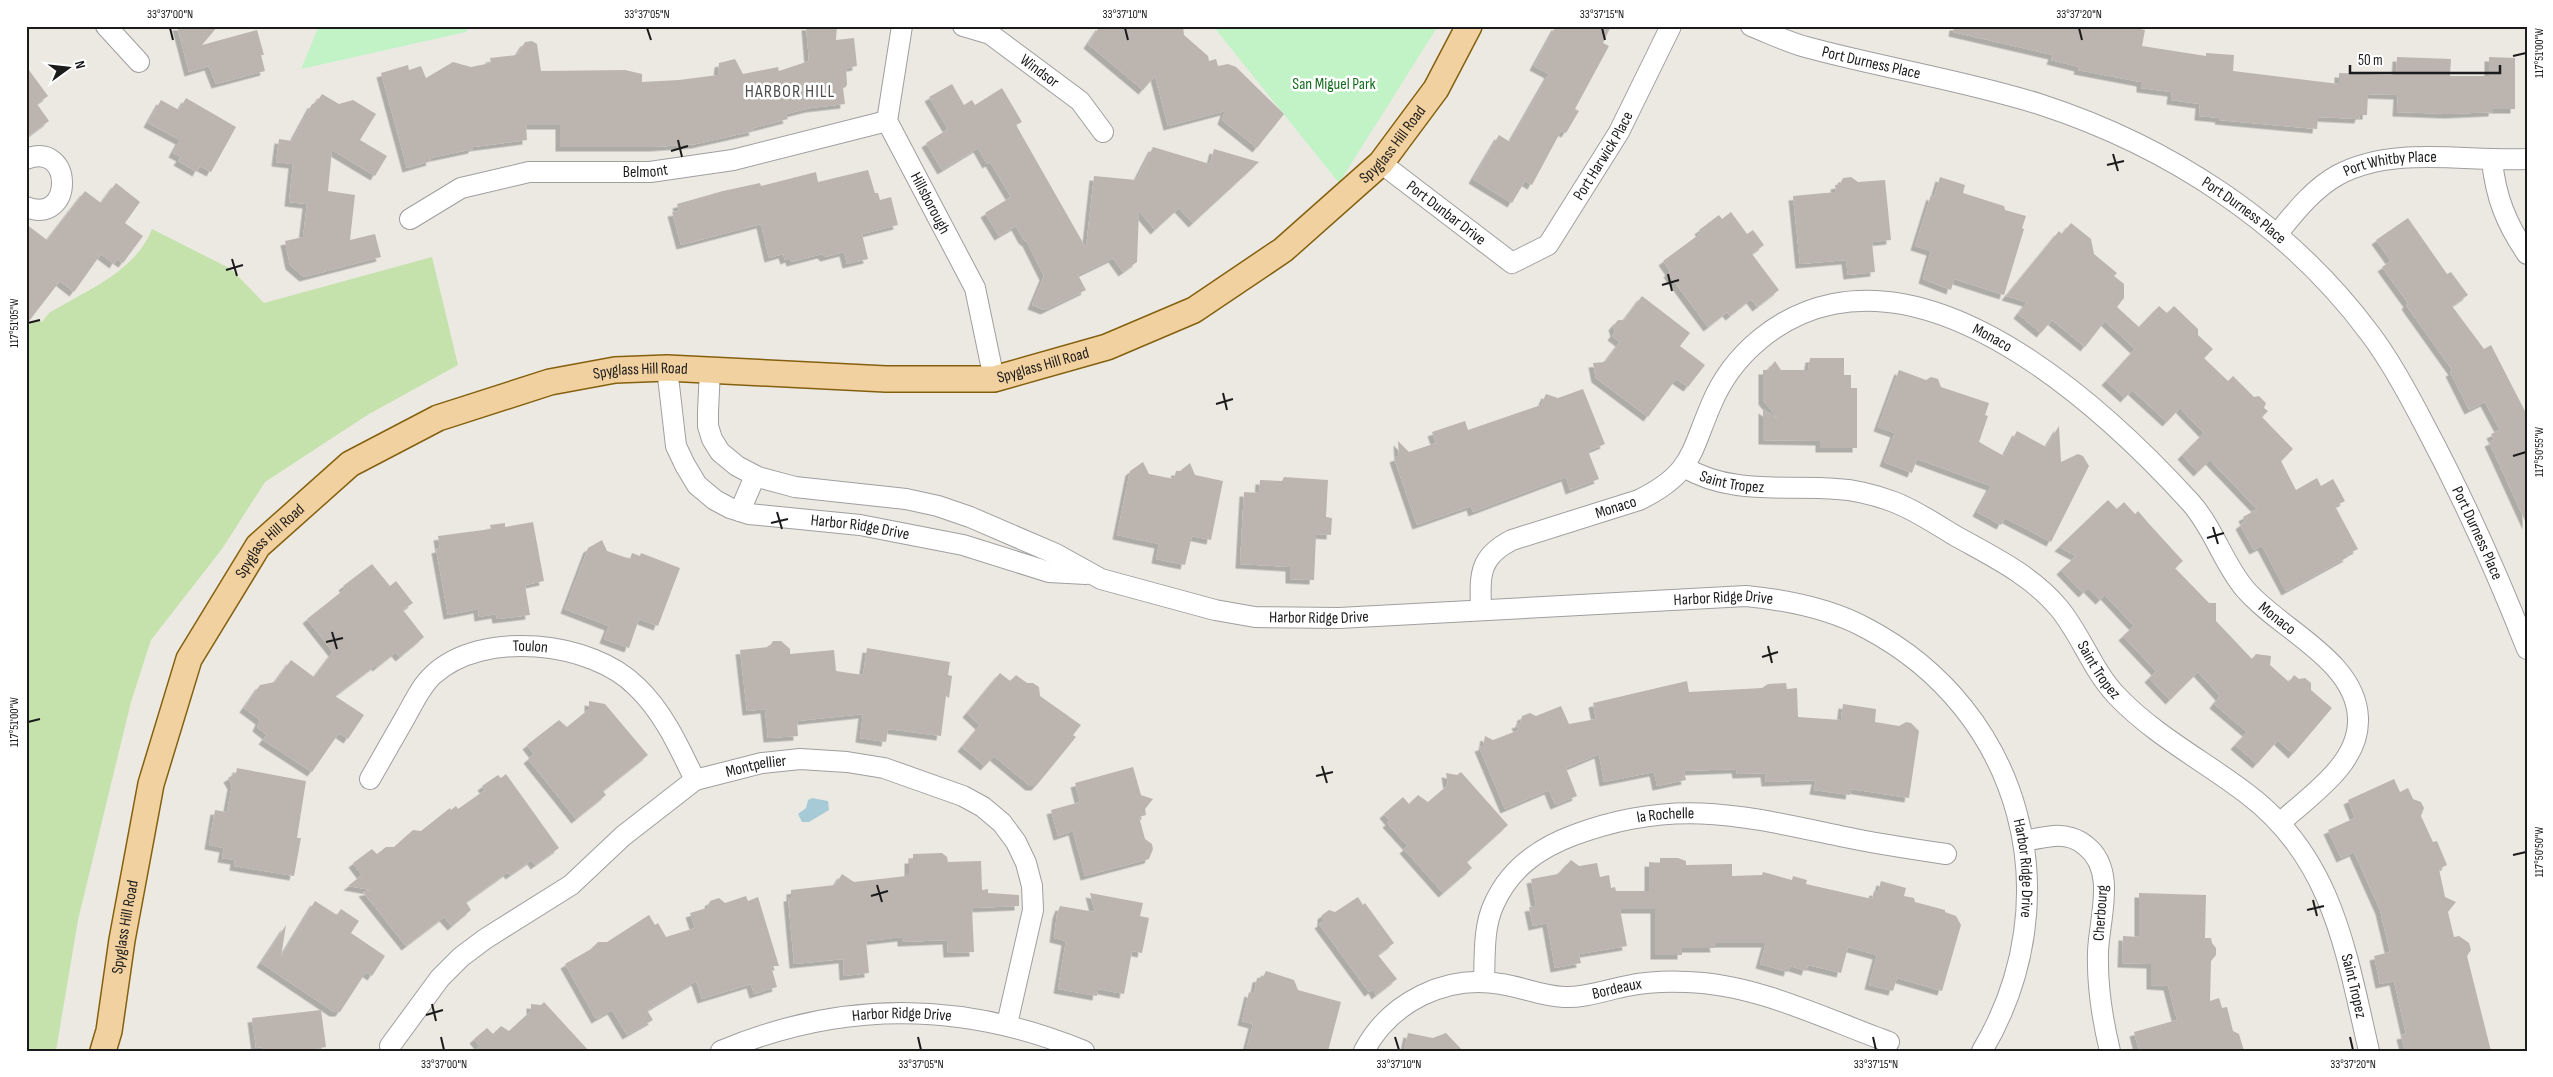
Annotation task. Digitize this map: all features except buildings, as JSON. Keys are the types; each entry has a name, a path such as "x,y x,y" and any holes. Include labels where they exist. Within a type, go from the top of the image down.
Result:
{"main road":[{"name":"Spyglass Hill Road","path":"103,1051 109,1031 122,940 151,784 189,659 258,546 350,464 438,418 550,382 615,370 710,369 886,378 994,379 1107,347 1194,310 1283,250 1381,163 1436,89 1469,26"}],"street":[{"path":"106,26 139,62"},
{"path":"887,122 902,26"},
{"name":"Windsor","path":"962,26 990,34 1080,101 1103,132"},
{"name":"Port Harwick Place","path":"1512,263 1548,245 1618,132 1671,26"},
{"name":"Port Durness Place","path":"1751,26 1803,46 1996,92 2066,113 2152,151 2239,204 2278,233 2355,314 2373,337 2403,386 2475,524 2496,570 2527,649"},
{"name":"Belmont","path":"410,219 461,188 529,172 650,172 733,160 887,122"},
{"name":"Hillsborough","path":"887,122 975,288 994,379"},
{"path":"26,159 36,156 52,161 62,175 64,184 57,201 49,206 41,209 26,206"},
{"name":"Port Whitby Place","path":"2278,233 2294,212 2320,188 2337,175 2363,164 2405,158 2492,161 2527,159"},
{"path":"2492,161 2495,190 2510,228 2527,254"},
{"name":"Port Dunbar Drive","path":"1381,163 1512,263"},
{"name":"Monaco","path":"1481,610 1480,579 1482,567 1499,546 1512,540 1639,500 1657,491 1684,467 1696,449 1711,404 1724,380 1740,358 1774,329 1805,312 1831,304 1884,301 1921,309 1957,321 1992,336 2025,355 2120,432 2192,504 2209,527 2230,567 2244,588 2262,607 2336,668 2348,682 2355,700 2358,719 2356,738 2349,755 2340,767 2280,824"},
{"name":"Harbor Ridge Drive","path":"667,368 676,446 685,465 697,485 715,500 749,514 860,525 963,545 1049,572 1088,574 1215,610 1255,617 1340,618 1746,596 1785,601 1837,616 1866,628 1906,652 1953,694 1980,730 1997,758 2014,802 2024,841 2028,894 2025,941 2008,1001 1982,1051"},
{"name":"Harbor Ridge Drive","path":"710,369 708,426 712,439 720,452 737,466 755,476 795,487 906,499 938,506 970,516 1056,554 1088,574"},
{"name":"Saint Tropez","path":"1684,467 1701,477 1724,484 1839,488 1868,493 1914,512 2016,570 2039,587 2058,607 2075,630 2098,673 2117,696 2138,716 2248,794 2280,824 2306,856 2327,893 2342,934 2370,1051"},
{"path":"740,511 755,476"},
{"name":"Toulon","path":"370,779 419,693 433,675 452,662 477,652 527,645 557,648 587,658 611,668 636,686 654,707 672,734 695,780"},
{"name":"Montpellier","path":"390,1046 440,978 461,957 485,939 571,885 624,836 695,780 762,763 800,759 847,762 884,768 962,796 983,808 1002,823 1016,842 1026,863 1032,886 1033,910 1007,1024"},
{"name":"la Rochelle","path":"1484,982 1487,928 1493,905 1504,884 1518,867 1536,852 1595,827 1630,818 1664,813 1726,814 1946,854"},
{"name":"Cherbourg","path":"2024,841 2067,836 2081,842 2092,850 2100,862 2104,876 2098,951 2098,984 2102,1017 2110,1051"},
{"name":"Bordeaux","path":"1364,1051 1381,1026 1400,1008 1423,994 1448,985 1484,982 1501,984 1540,994 1566,997 1658,982 1717,984 1761,993 1889,1042"},
{"name":"Harbor Ridge Drive","path":"721,1051 750,1038 796,1025 843,1016 890,1012 938,1013 1007,1024 1054,1038 1084,1051"}],"green space":[{"path":"319,26 469,26 466,32 301,69"},
{"name":"San Miguel Park","path":"1213,26 1438,26 1339,183"},
{"path":"152,229 231,269 264,303 432,257 458,365 369,414 265,482 222,549 151,640 131,702 78,920 56,1051 26,1051 26,328 37,319 42,322 49,313 94,288 122,268 144,244"}],"water":[{"path":"812,798 828,801 829,810 809,822 802,822 798,814 806,808 808,800"}],"district":[{"name":"HARBOR HILL","path":"790,91"}]}
